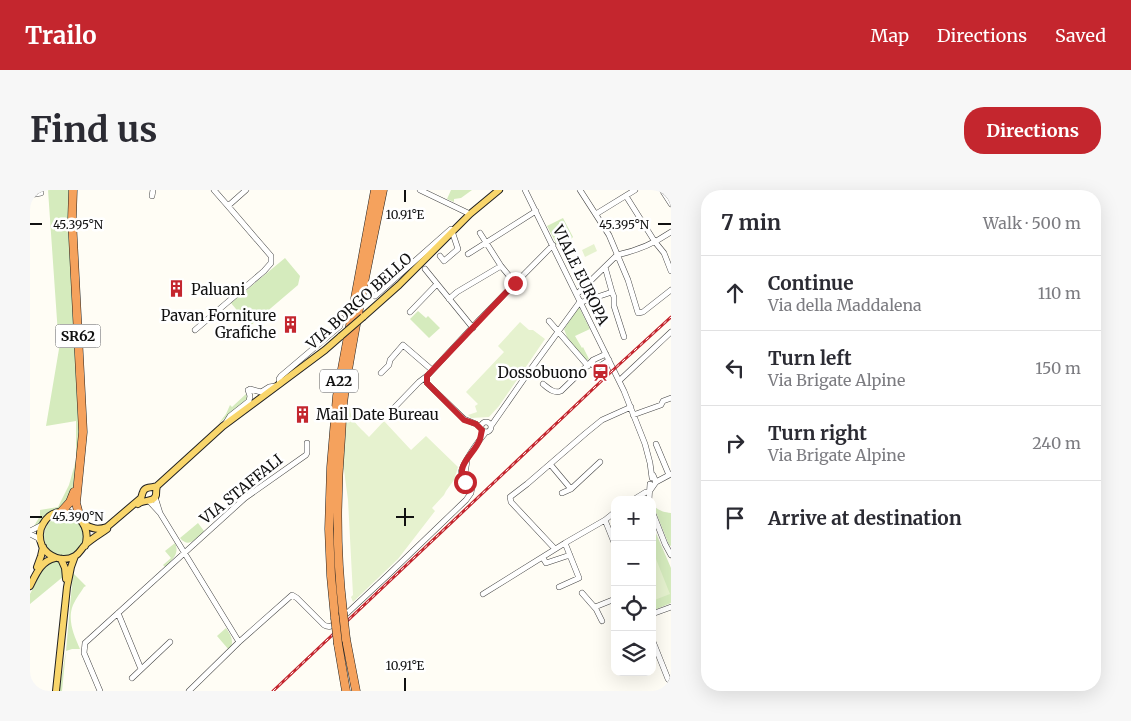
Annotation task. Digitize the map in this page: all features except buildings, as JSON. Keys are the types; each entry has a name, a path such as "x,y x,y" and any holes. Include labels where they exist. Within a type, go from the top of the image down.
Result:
{"highway":[{"name":"SR62","path":"73,190 72,220 83,432 76,503 82,521"},
{"name":"A22","path":"346,691 338,644 331,576 329,529 331,468 336,396 375,190"},
{"name":"A22","path":"356,691 346,639 339,569 337,531 338,467 344,397 357,315 382,190"},
{"name":"SR62","path":"61,512 70,502 78,481"}],"main road":[{"name":"VIA BORGO BELLO","path":"61,512 71,513 94,529 100,529 107,527 141,498 153,499 155,491 223,426 325,350 363,317 469,215 499,190"},
{"name":"VIA BORGO BELLO","path":"146,499 143,491 145,489 148,488 155,491"},
{"name":"VIA BORGO BELLO","path":"75,556 84,546 146,499"},
{"name":"SR62","path":"42,525 50,516 61,512"},
{"name":"SR62","path":"82,521 87,535 84,546"},
{"path":"32,583 41,556 40,530 42,525"},
{"path":"41,544 46,552 58,558 65,568 67,587"},
{"path":"32,583 47,560 66,559 75,556"},
{"path":"56,691 67,587 75,556"}],"street":[{"path":"30,195 41,193 41,190"},
{"path":"195,330 271,263 271,256 214,190"},
{"path":"228,206 246,190"},
{"path":"420,190 469,215"},
{"name":"VIALE EUROPA","path":"526,190 620,380 650,462 653,480 649,496"},
{"path":"580,190 610,236 628,280 638,313 643,312 671,290"},
{"path":"596,214 625,193 635,190"},
{"path":"662,190 671,204"},
{"path":"625,193 655,242 664,253 671,272"},
{"path":"468,254 536,211"},
{"name":"VIA BORGO BELLO","path":"375,296 451,229 453,231"},
{"path":"440,256 444,261 458,249 453,231"},
{"path":"577,294 617,255 655,242 671,232"},
{"path":"480,233 501,266 515,283"},
{"path":"392,410 553,245"},
{"path":"449,299 457,292 501,266"},
{"path":"605,267 614,297 614,306 624,337"},
{"path":"425,269 473,328"},
{"path":"410,312 437,284"},
{"path":"189,691 239,642 292,595 327,627 331,626 388,575 466,500 468,490 461,473 464,464 480,440 484,427 495,419 579,303 612,292"},
{"name":"VIA BORGO BELLO","path":"223,426 230,416 249,401 249,389 261,392 269,387 279,385 281,376 340,326 341,318"},
{"path":"549,321 588,366"},
{"path":"620,380 671,332"},
{"path":"381,373 404,345 432,370"},
{"path":"543,384 554,392 561,391 593,360 606,354"},
{"path":"593,360 592,365 597,368 609,360"},
{"path":"427,376 427,383 464,420 484,427"},
{"path":"249,389 258,400"},
{"path":"634,415 661,406 663,401 671,398"},
{"path":"555,549 510,499 511,496 602,420 631,408"},
{"name":"VIA STAFFALI","path":"100,691 84,653 85,643 245,498 306,455 308,443"},
{"path":"653,480 670,475 668,464 661,457 656,444"},
{"path":"650,462 661,457"},
{"path":"562,493 571,488 600,462"},
{"path":"550,464 571,488"},
{"path":"155,491 160,513"},
{"path":"641,496 649,492"},
{"path":"146,499 160,513 239,642"},
{"path":"483,594 611,515"},
{"path":"605,520 614,541"},
{"path":"656,520 671,555"},
{"path":"41,544 38,538 30,532 42,525"},
{"path":"559,587 579,578 565,543"},
{"path":"543,558 546,563 570,555"},
{"path":"582,593 594,607 602,621"},
{"path":"594,607 611,600"},
{"path":"656,613 671,607"},
{"path":"118,613 141,669"},
{"path":"132,678 170,642"},
{"path":"656,656 671,682"}],"green space":[{"path":"48,190 69,190 80,419 79,461 74,486 65,506 34,526 40,516 40,510 58,507 69,485 76,460 76,421 46,426 59,349"},
{"path":"451,190 472,190 461,198 454,199 454,202 447,199"},
{"path":"563,218 573,237 557,245 547,226"},
{"path":"594,244 597,251 585,257 582,250"},
{"path":"285,258 300,276 298,285 250,326 231,303"},
{"path":"579,307 590,329 575,336 589,359 585,361 567,337 564,329"},
{"path":"418,311 426,318 428,316 440,328 429,338 410,319"},
{"path":"520,322 529,330 533,330 545,339 499,406 489,417 471,418 468,415 477,412 475,406 478,404 466,392 504,352 498,346"},
{"path":"246,394 246,402 219,423 230,405 232,407"},
{"path":"350,408 354,421 369,437 384,421 411,450 426,436 458,467 454,480 432,508 435,511 398,559 353,602 351,597 353,595 348,500 344,470 340,467 346,411"},
{"path":"656,508 671,513 671,546"},
{"path":"68,516 75,519 81,525 84,536 83,544 75,553 68,556 60,556 53,553 45,544 44,532 47,525 56,517"},
{"path":"198,523 204,531 196,539 187,543 180,538"},
{"path":"656,533 671,568 671,603 656,609"},
{"path":"175,543 176,554 165,567 163,565 171,558 165,551"},
{"path":"656,559 670,594 656,599"},
{"path":"54,560 62,565 64,576 30,604 30,594 42,571 47,563"},
{"path":"73,573 86,586 74,602 71,611 72,627 80,649 66,651"},
{"path":"226,628 232,641 229,650 217,636"},
{"path":"66,651 62,691 59,691"}],"railway":[{"path":"273,691 671,317"}],"place":[{"name":"Paluani","path":"177,289"},
{"name":"Pavan Forniture Grafiche","path":"290,324"},
{"name":"Dossobuono","path":"601,372"},
{"name":"Mail Date Bureau","path":"302,414"}],"route":[{"path":"465,482 462,478 461,469 480,440 482,430 476,424 464,420 427,383 427,376 515,283"}]}
